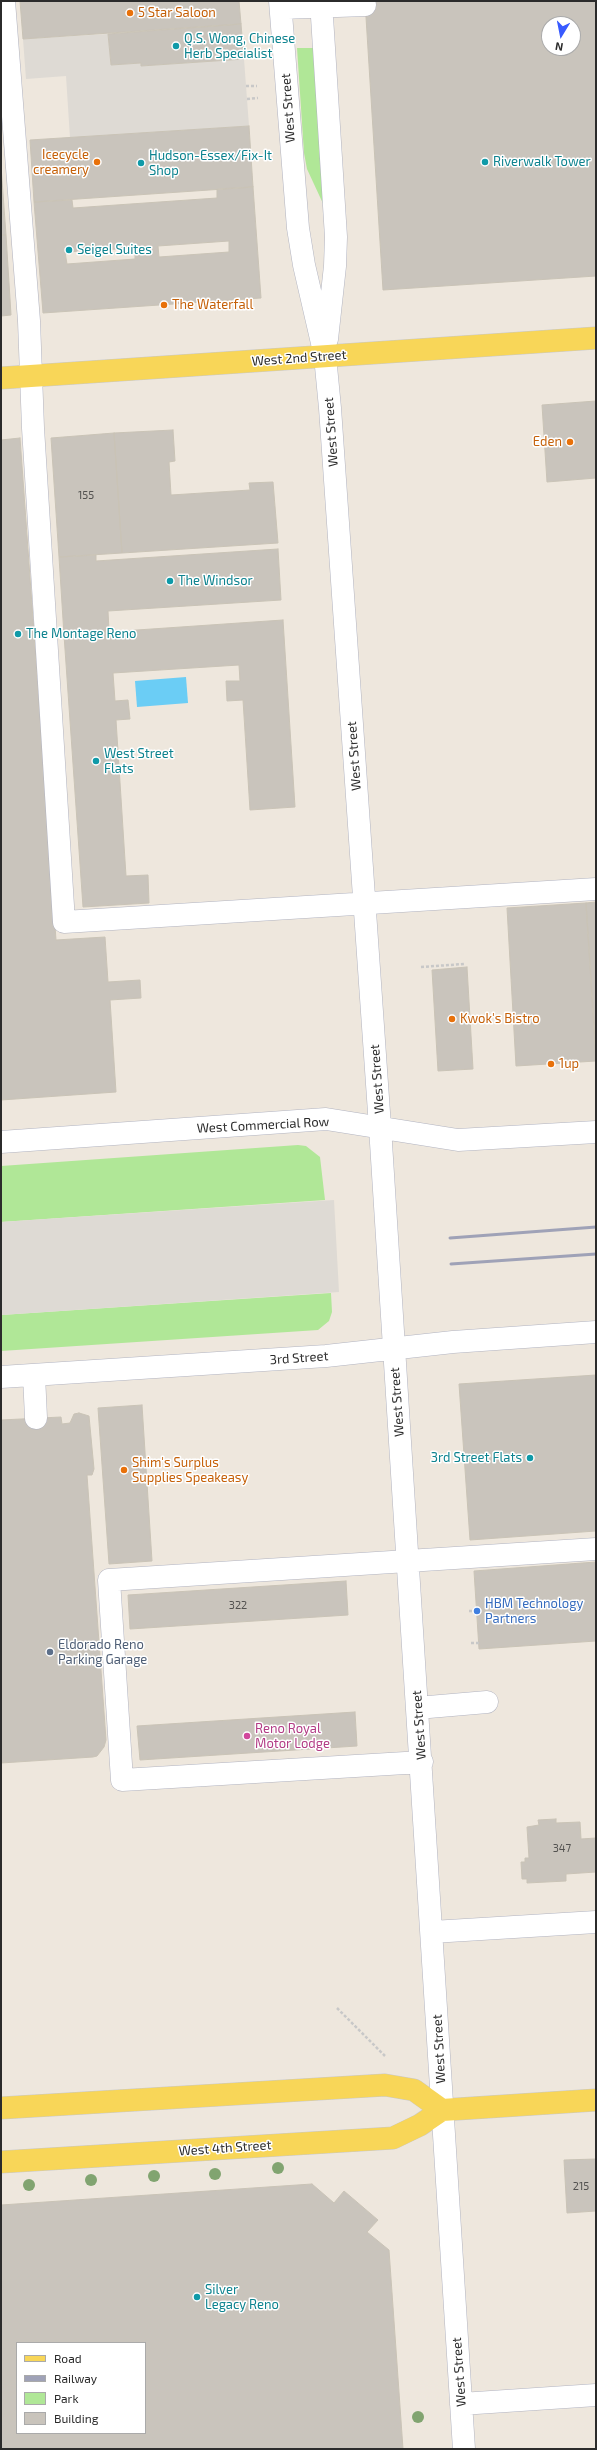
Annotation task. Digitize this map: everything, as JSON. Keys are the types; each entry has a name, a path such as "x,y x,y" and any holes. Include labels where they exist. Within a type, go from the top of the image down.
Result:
{"main road":[{"name":"West 2nd Street","path":"1,378 596,338"},
{"path":"1,2108 385,2085 414,2090 442,2110 596,2100"},
{"name":"West 4th Street","path":"1,2162 393,2138 420,2125 442,2110"}],"street":[{"path":"4,1 29,321 31,376 64,922 596,889"},
{"path":"280,4 365,5"},
{"name":"West Street","path":"280,4 298,228 304,266 325,356 380,1127 417,1708 422,1762 442,2110 464,2449"},
{"name":"West Street","path":"322,4 336,237 335,266 325,356"},
{"name":"West Commercial Row","path":"1,1142 326,1119 458,1140 596,1132"},
{"name":"3rd Street","path":"1,1377 326,1356 394,1348 596,1332"},
{"path":"34,1375 36,1418"},
{"path":"422,1762 122,1780 110,1580 596,1548"},
{"path":"417,1708 487,1702"},
{"path":"432,1932 596,1922"},
{"path":"461,2404 596,2396"}],"path":[{"path":"246,86 260,86"},
{"path":"247,99 261,97"},
{"path":"421,967 464,964"},
{"path":"469,1611 476,1611"},
{"path":"471,1643 479,1643"},
{"path":"337,2008 386,2058"}],"green space":[{"path":"297,48 315,48 326,210 307,169 304,153"},
{"path":"298,1145 306,1146 320,1157 325,1200 1,1222 1,1166"},
{"path":"331,1293 332,1312 329,1321 318,1330 1,1351 1,1315"}],"shaded area":[{"path":"108,34 111,65 141,63 142,66 244,59 249,126 70,138 66,76 26,79 23,39"},
{"path":"334,1200 339,1292 1,1315 1,1222"}],"water":[{"path":"186,677 188,703 137,707 135,681"}],"building":[{"name":"5 Star Saloon","path":"20,1 239,1 241,24 23,39"},
{"name":"Riverwalk Tower","path":"365,1 596,1 596,276 383,290"},
{"name":"Q.S. Wong, Chinese Herb Specialist","path":"241,24 244,59 141,66 141,63 111,65 108,34"},
{"name":"Hudson-Essex/Fix-It Shop","path":"249,126 253,187 34,202 30,140"},
{"path":"1,166 6,235 1,235"},
{"name":"Seigel Suites","path":"253,187 261,298 43,313 34,202 72,200 73,208 217,198 217,189","holes":["229,241 229,252 159,257 158,246","135,248 135,259 67,264 65,252"]},
{"path":"1,235 6,235 11,315 1,316"},
{"name":"Eden","path":"596,401 596,478 547,482 542,405"},
{"path":"173,430 175,461 169,462 171,495 250,490 249,483 273,482 278,543 122,553 114,433"},
{"path":"114,433 122,553 59,557 51,438"},
{"name":"The Montage Reno","path":"20,438 56,940 105,937 108,982 140,980 141,998 110,1000 116,1092 1,1100 1,440"},
{"name":"The Windsor","path":"278,549 281,600 108,611 109,631 64,635 59,557 96,555 96,561"},
{"name":"West Street Flats","path":"283,620 295,807 250,810 243,700 227,701 226,681 240,681 239,665 113,673 115,701 128,700 130,719 116,720 126,876 148,875 149,903 83,907 64,635"},
{"path":"596,902 596,1055 586,903"},
{"path":"586,903 596,1061 516,1066 507,908"},
{"name":"Kwok's Bistro","path":"467,967 473,1069 438,1071 432,970"},
{"name":"3rd Street Flats","path":"596,1375 596,1531 470,1540 459,1384"},
{"name":"Shim's Surplus Supplies Speakeasy","path":"142,1405 152,1561 109,1564 98,1408"},
{"name":"Eldorado Reno Parking Garage","path":"79,1413 89,1416 94,1469 92,1475 87,1475 106,1740 104,1747 97,1756 93,1757 1,1763 1,1420 61,1417 62,1424 70,1423 74,1414"},
{"path":"596,1562 596,1641 479,1649 474,1571"},
{"path":"346,1581 348,1615 130,1629 128,1595"},
{"name":"Reno Royal Motor Lodge","path":"355,1712 357,1746 140,1760 137,1726"},
{"path":"556,1819 556,1823 580,1822 581,1839 596,1838 596,1872 566,1874 566,1881 527,1883 527,1879 522,1879 521,1862 525,1862 525,1858 529,1858 527,1827 539,1825 538,1820"},
{"path":"596,2159 596,2211 567,2213 564,2160"},
{"name":"Silver Legacy Reno","path":"312,2184 334,2203 344,2191 378,2220 367,2232 389,2250 403,2449 1,2449 1,2205"}],"railway":[{"path":"450,1238 596,1227"},
{"path":"451,1264 596,1254"}],"place":[{"name":"5 Star Saloon","path":"130,13"},
{"name":"Q.S. Wong, Chinese Herb Specialist","path":"176,46"},
{"name":"Icecycle creamery","path":"97,162"},
{"name":"Riverwalk Tower","path":"485,162"},
{"name":"Hudson-Essex/Fix-It Shop","path":"141,163"},
{"name":"Seigel Suites","path":"69,250"},
{"name":"The Waterfall","path":"164,305"},
{"name":"Eden","path":"570,442"},
{"name":"The Windsor","path":"170,581"},
{"name":"The Montage Reno","path":"18,634"},
{"name":"West Street Flats","path":"96,761"},
{"name":"Kwok's Bistro","path":"452,1019"},
{"name":"1up","path":"551,1064"},
{"name":"3rd Street Flats","path":"530,1458"},
{"name":"Shim's Surplus Supplies Speakeasy","path":"124,1470"},
{"name":"HBM Technology Partners","path":"477,1611"},
{"name":"Eldorado Reno Parking Garage","path":"50,1652"},
{"name":"Reno Royal Motor Lodge","path":"247,1736"},
{"name":"Silver Legacy Reno","path":"197,2297"}]}
